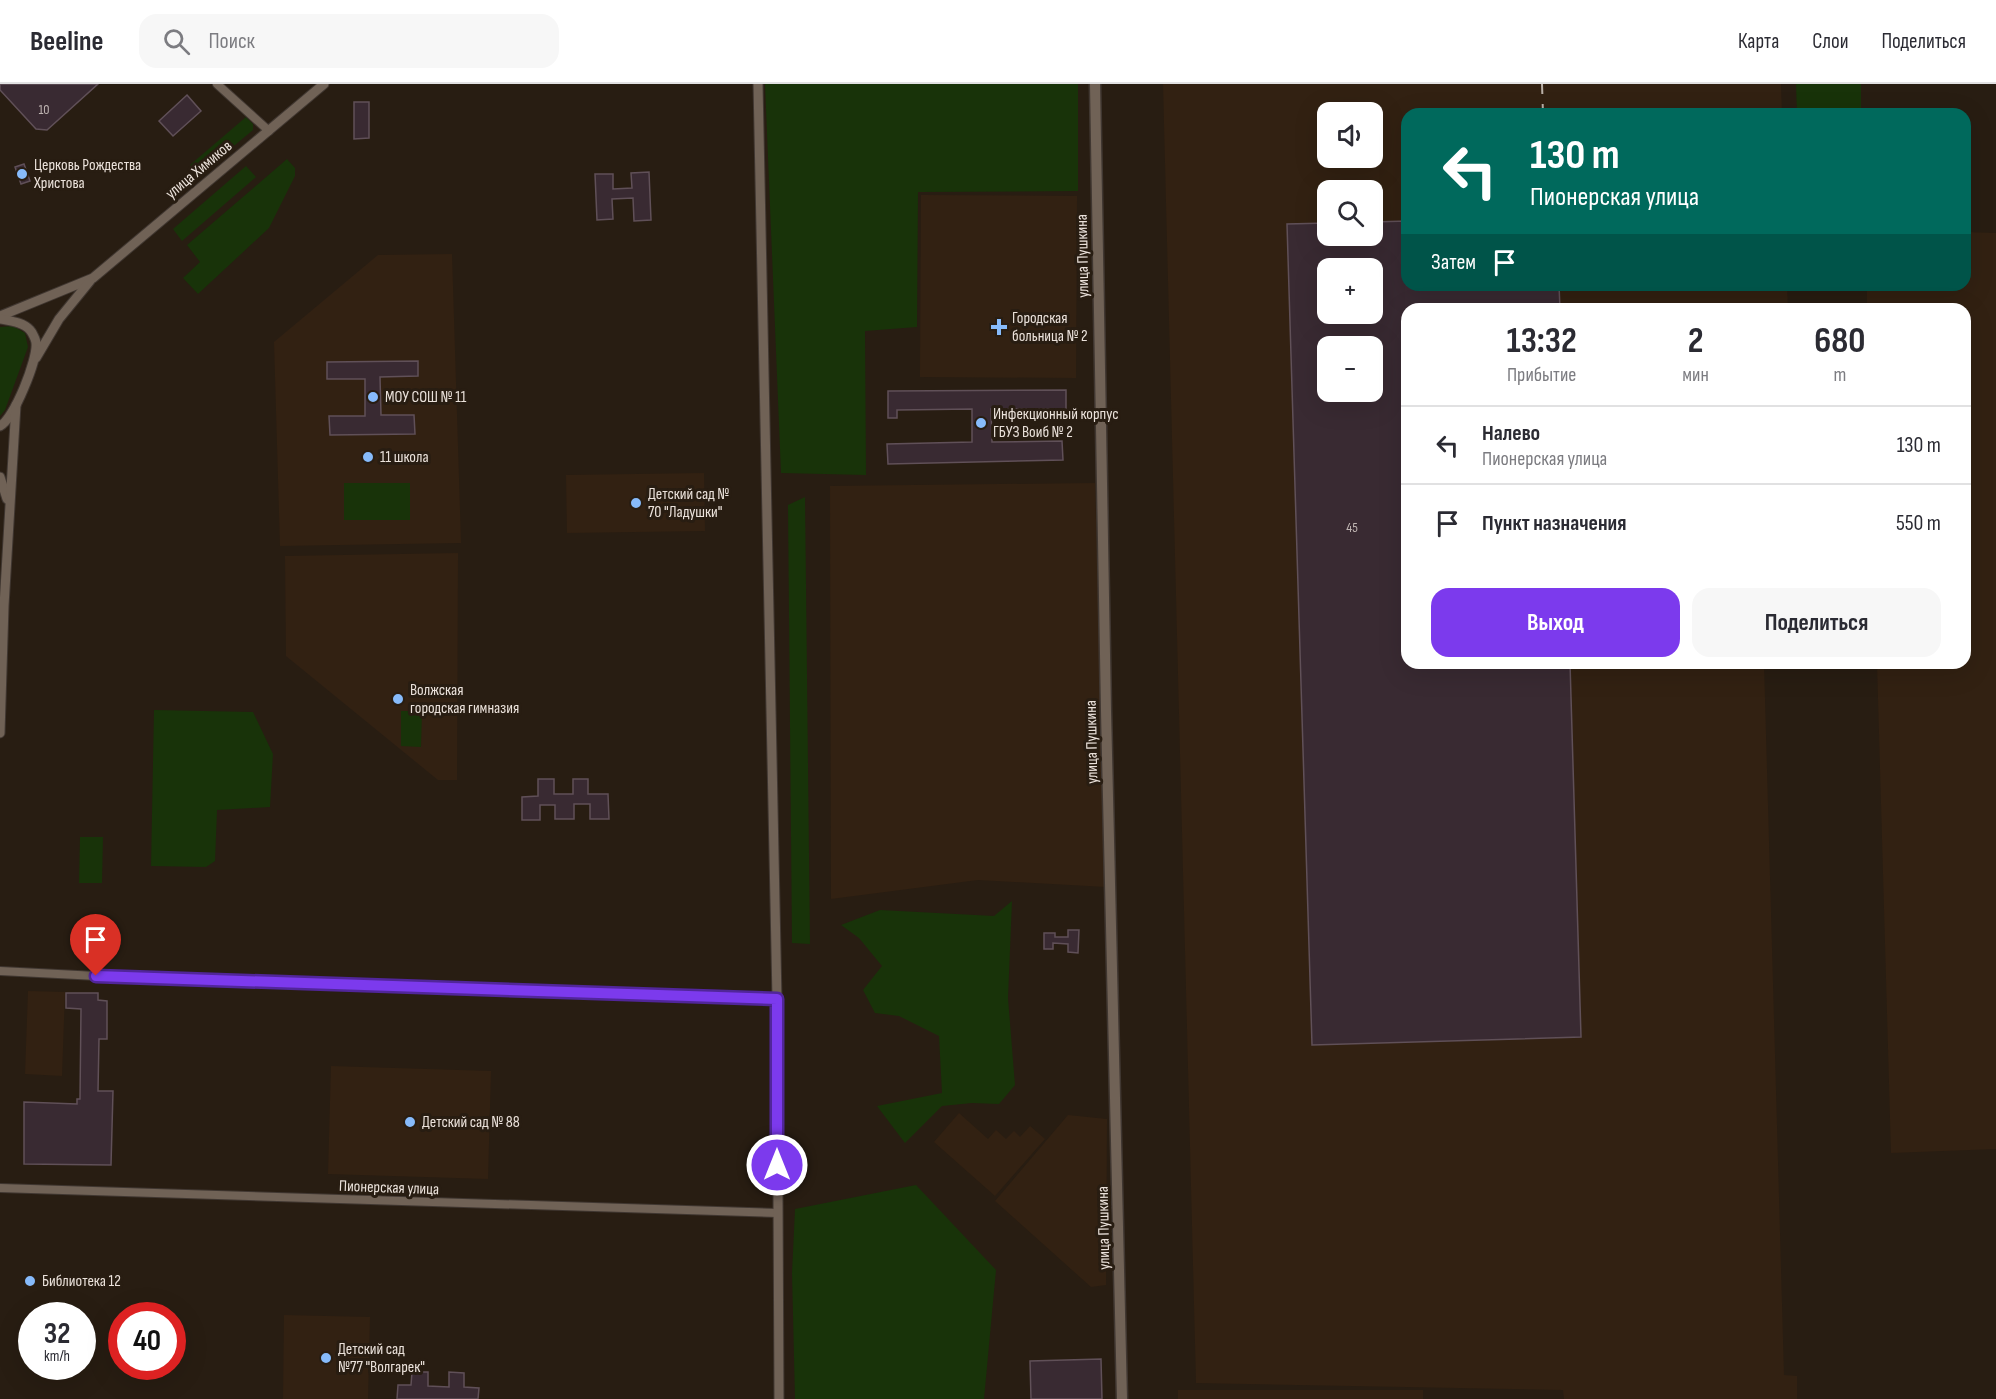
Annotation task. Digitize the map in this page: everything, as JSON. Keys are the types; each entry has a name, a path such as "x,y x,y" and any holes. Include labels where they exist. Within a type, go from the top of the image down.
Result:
{"main road":[{"name":"улица Пушкина","path":"1095,84 1122,1399"}],"street":[{"path":"217,84 268,131"},
{"name":"улица Химиков","path":"33,362 59,318 93,278 324,84"},
{"path":"758,84 777,999 779,1399"},
{"name":"улица Химиков","path":"0,318 93,278"},
{"path":"0,318 18,322 31,330 36,342 33,362 16,405 6,423 0,426"},
{"path":"0,733 9,507 16,405"},
{"path":"0,477 9,507"},
{"path":"0,971 127,978 777,999"},
{"name":"Пионерская улица","path":"0,1188 429,1204 777,1213"}],"shaded area":[{"path":"1163,84 1781,84 1782,108 1401,108 1401,291 1787,291 1788,303 1401,303 1401,669 1764,669 1784,1375 1797,1376 1797,1399 1564,1399 1563,1390 1196,1383"},
{"name":"Городская больница № 2","path":"921,195 1077,196 1076,378 920,377"},
{"path":"1971,232 1996,233 1996,1149 1891,1153 1877,669 1971,669 1971,303 1867,303 1867,291 1971,291"},
{"name":"11 школа","path":"452,254 461,543 280,546 274,342 378,255"},
{"name":"Детский сад № 70 \"Ладушки\"","path":"704,473 705,531 567,533 566,475"},
{"path":"1095,483 1106,887 978,880 831,899 830,486"},
{"name":"Волжская городская гимназия","path":"458,553 457,780 438,780 286,656 285,556"},
{"path":"28,991 65,992 62,1076 25,1074"},
{"name":"Детский сад № 88","path":"331,1066 491,1071 488,1179 328,1174"},
{"path":"959,1113 988,1139 996,1130 1006,1139 1014,1131 1020,1137 1030,1126 1045,1139 995,1196 934,1142"},
{"path":"1068,1115 1107,1119 1106,1285 1091,1287 995,1201"},
{"name":"Детский сад №77 \"Волгарек\"","path":"284,1315 370,1317 368,1399 283,1399"},
{"path":"1178,1390 1423,1390 1423,1399 1178,1399"}],"green space":[{"path":"765,84 1078,84 1078,191 918,192 917,327 865,331 866,475 781,473"},
{"path":"1796,84 1861,84 1861,108 1797,108"},
{"path":"246,117 253,124 253,130 199,175 190,165"},
{"path":"287,159 295,168 295,176 269,228 198,294 183,278 200,262 187,245"},
{"path":"246,166 256,177 182,241 173,229"},
{"path":"13,326 25,333 28,347 5,410 0,416 0,327"},
{"path":"344,483 410,483 410,520 344,520"},
{"path":"805,497 810,944 792,943 788,505"},
{"path":"154,710 253,712 273,754 270,807 217,810 215,861 206,867 151,866"},
{"path":"401,711 422,711 421,747 401,746"},
{"path":"80,837 103,837 102,883 79,883"},
{"path":"1012,901 1008,998 1015,1085 999,1104 972,1103 942,1106 905,1143 877,1106 942,1093 939,1036 899,1016 875,1013 863,990 882,966 859,938 841,925 880,910 994,916"},
{"path":"916,1185 996,1270 984,1399 795,1399 792,1273 795,1209"}],"building":[{"path":"0,84 98,84 47,130 36,129 0,90"},
{"path":"187,95 201,111 173,136 159,121"},
{"path":"354,102 369,102 369,138 354,139"},
{"name":"Церковь Рождества Христова","path":"24,164 30,181 21,184 15,167"},
{"path":"649,172 651,220 634,221 633,198 612,199 613,219 597,220 595,174 613,174 613,189 632,188 631,173"},
{"path":"1401,221 1401,291 1559,291 1560,303 1401,303 1401,669 1570,669 1581,1037 1312,1045 1287,224 1317,223 1317,246 1383,246 1383,222"},
{"name":"МОУ СОШ № 11","path":"418,361 418,376 380,377 381,415 414,415 415,434 330,435 329,416 365,416 365,379 327,379 327,362"},
{"name":"Инфекционный корпус ГБУЗ Воиб № 2","path":"1066,390 1066,409 991,409 992,442 1062,441 1063,460 888,464 887,444 972,442 972,409 897,410 897,418 888,418 888,391"},
{"path":"538,779 554,779 554,794 573,794 573,779 588,779 588,794 608,794 609,819 590,819 590,804 574,804 574,819 555,819 555,805 540,805 540,820 522,820 522,797 538,796"},
{"path":"1068,930 1079,930 1078,953 1068,952 1068,944 1053,943 1053,949 1044,949 1044,933 1055,933 1055,937 1068,937"},
{"path":"66,993 98,993 98,1000 107,1001 107,1039 99,1039 98,1091 113,1091 111,1165 24,1164 24,1102 77,1104 77,1099 80,1099 81,1009 66,1008"},
{"path":"1101,1359 1102,1399 1031,1399 1030,1361"},
{"path":"412,1372 428,1372 428,1386 449,1387 449,1372 464,1373 464,1387 479,1388 478,1399 397,1399 398,1385 411,1385"}],"railway":[{"path":"1542,84 1543,108"}],"place":[{"name":"Церковь Рождества Христова","path":"22,174"},
{"name":"Городская больница № 2","path":"999,327"},
{"name":"МОУ СОШ № 11","path":"373,397"},
{"name":"Инфекционный корпус ГБУЗ Воиб № 2","path":"981,423"},
{"name":"11 школа","path":"368,457"},
{"name":"Детский сад № 70 \"Ладушки\"","path":"636,503"},
{"name":"Волжская городская гимназия","path":"398,699"},
{"name":"Детский сад № 88","path":"410,1122"},
{"name":"Библиотека 12","path":"30,1281"},
{"name":"Детский сад №77 \"Волгарек\"","path":"326,1358"}],"route":[{"path":"96,976 777,999 777,1165"}]}
